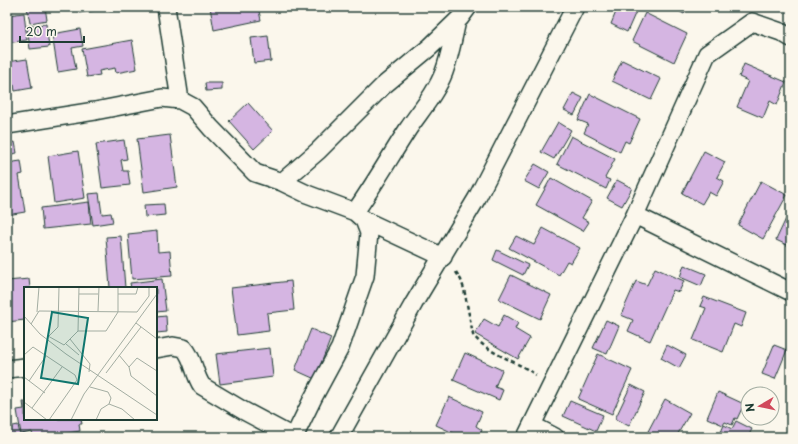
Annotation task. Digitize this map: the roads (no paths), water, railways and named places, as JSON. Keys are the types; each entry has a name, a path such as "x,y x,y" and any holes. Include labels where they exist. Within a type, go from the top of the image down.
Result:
{"street":[{"path":"166,7 180,100"},
{"path":"282,182 318,151 383,86 430,47 457,21 468,7"},
{"path":"339,437 414,303 443,257 477,198 575,7"},
{"path":"360,216 373,186 440,82 445,70 457,21"},
{"path":"556,437 529,431 635,215 707,54 752,22 780,32 791,38"},
{"path":"7,125 95,111 162,98 180,100 193,106 216,133 255,173 282,182 360,216 443,257"},
{"path":"635,215 791,292"},
{"path":"157,349 173,346 184,348 190,354 198,380 202,386 244,411 293,437 340,348 365,276 369,233 360,216"},
{"path":"7,369 24,367"}]}
